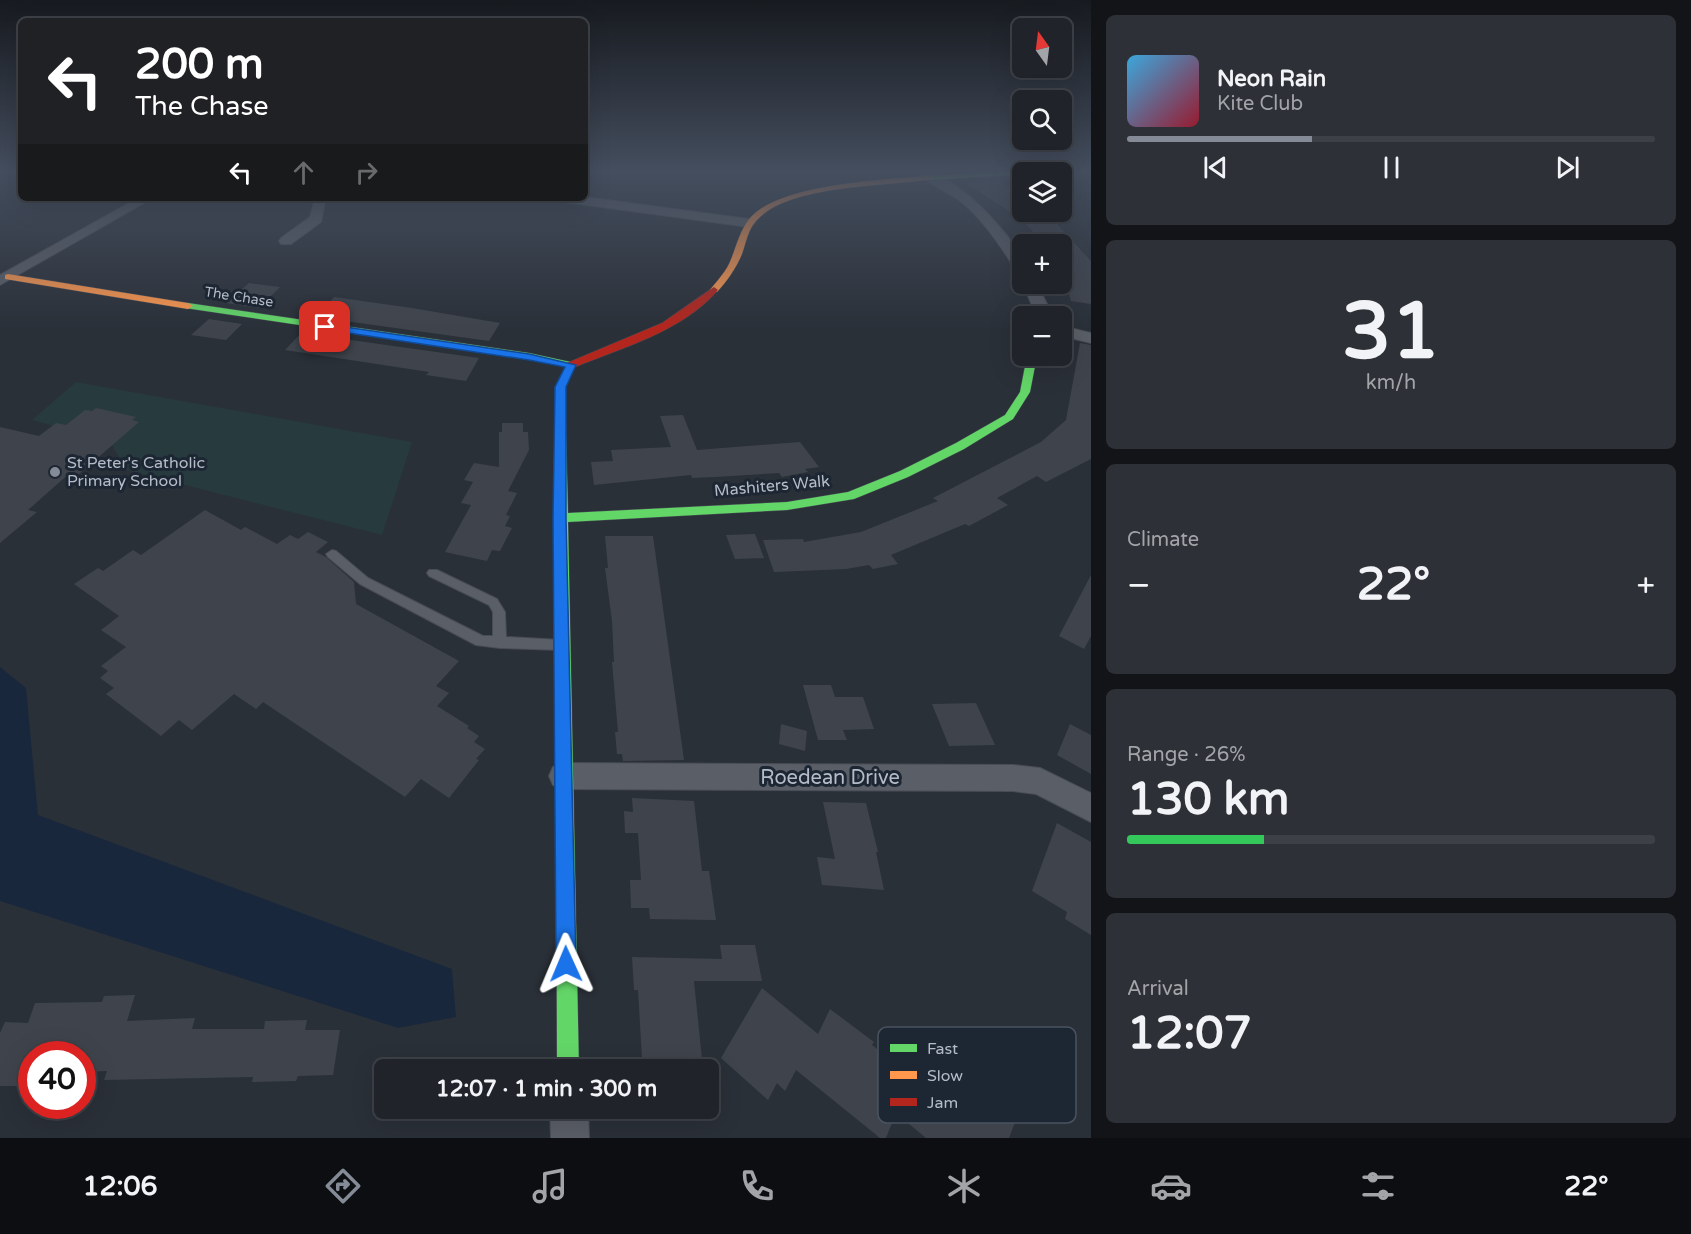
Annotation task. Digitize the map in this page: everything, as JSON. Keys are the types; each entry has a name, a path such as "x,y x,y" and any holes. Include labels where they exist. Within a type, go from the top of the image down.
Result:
{"street":[{"path":"4,279 103,223"},
{"path":"286,241 310,223"},
{"path":"568,1059 560,387 571,365 657,329 706,297 732,268 750,223"},
{"path":"990,223 1012,250"},
{"name":"The Chase","path":"4,279 571,365"},
{"path":"1072,333 1091,338"},
{"name":"Mashiters Walk","path":"560,518 787,506 850,496 914,470 1009,417 1025,392 1030,366"},
{"name":"Roedean Drive","path":"563,776 1013,778 1040,781 1091,808"},
{"path":"569,1119 570,1138"}],"lane":[{"path":"332,555 363,581 481,641 563,645"},
{"path":"433,573 493,602 499,612 501,643"}],"green space":[{"path":"76,382 412,442 382,535 126,470 110,441 32,420"}],"water":[{"path":"0,667 26,688 38,815 452,969 456,1017 398,1028 0,901"}],"building":[{"path":"1025,223 1056,223 1066,234 1035,234"},
{"path":"1072,240 1091,261 1091,304 1071,301 1069,294 1072,294"},
{"path":"249,283 280,287 259,308 226,303"},
{"path":"334,297 500,323 489,341 316,317"},
{"path":"209,319 242,324 226,340 191,335"},
{"path":"301,333 479,358 466,381 426,375 429,372 285,350"},
{"path":"1080,343 1091,345 1091,459 1046,482 1037,476 997,498 1008,505 969,526 965,524 891,555 898,564 873,569 869,565 846,569 774,572 763,540 803,539 804,542 861,532 938,501 933,498 1041,442 1066,420"},
{"path":"96,408 136,417 132,420 139,422 79,474 71,472 28,510 37,512 0,543 0,427 39,436 56,423 66,425 85,410 92,411"},
{"path":"683,415 697,450 800,442 819,467 805,469 808,472 782,477 779,473 692,478 691,475 594,485 591,462 613,461 611,450 671,447 660,416"},
{"path":"502,423 523,423 523,432 528,432 529,450 508,491 517,493 506,515 510,516 505,526 512,528 500,551 492,550 487,561 445,552 471,505 461,503 473,482 464,480 474,463 499,467 499,432 502,432"},
{"path":"205,510 241,530 245,527 277,544 290,535 298,539 308,532 328,542 316,552 326,557 354,582 356,604 459,661 436,686 449,693 437,706 469,726 467,728 479,736 474,742 485,749 449,798 421,779 405,797 263,702 256,709 234,694 192,730 179,720 161,736 106,694 114,688 100,678 108,671 101,666 126,647 101,630 119,616 74,584 98,568 103,571 133,550 141,555"},
{"path":"755,534 764,558 735,559 726,535"},
{"path":"605,536 653,536 684,760 623,761 622,754 617,754 615,732 618,732 612,662 614,662 612,621 605,568 608,568"},
{"path":"1091,575 1091,636 1084,649 1059,636"},
{"path":"803,685 831,685 835,697 863,697 874,729 843,730 847,740 818,740"},
{"path":"976,703 995,745 949,746 932,704"},
{"path":"781,724 807,731 805,751 779,744"},
{"path":"1070,724 1091,735 1091,774 1057,755"},
{"path":"632,798 694,801 702,871 709,871 716,920 650,919 649,908 631,908 630,880 641,880 638,833 625,833 624,811 633,812"},
{"path":"823,802 866,803 878,852 876,852 884,890 822,885 817,857 835,859"},
{"path":"1057,823 1091,842 1091,935 1065,919 1067,912 1032,891"},
{"path":"720,945 755,945 762,981 694,981 702,1059 642,1058 638,990 634,990 632,957 722,959"},
{"path":"762,988 818,1034 830,1009 874,1042 872,1045 878,1050 878,1123 892,1123 886,1138 880,1138 796,1070 785,1091 777,1083 768,1100 721,1058"},
{"path":"135,995 127,1021 195,1018 192,1029 264,1029 265,1021 307,1020 305,1030 340,1030 333,1075 298,1076 296,1081 252,1082 253,1077 104,1080 107,1071 96,1071 96,1041 18,1041 18,1086 0,1086 0,1033 5,1022 28,1023 35,1003 102,1002 104,996"},
{"path":"908,1123 1015,1123 1009,1138 926,1138"}],"traffic: fast":[{"path":"188,306 529,356 571,365"},
{"path":"560,518 787,506 850,496 904,474 960,446 1009,417 1025,392 1030,366"},
{"path":"560,394 568,1059"}],"traffic: slow":[{"path":"714,290 731,268 751,223"},
{"path":"8,277 188,306"}],"traffic: jam":[{"path":"560,394 560,387 571,365 665,325 683,315 714,290"}],"place":[{"name":"St Peter's Catholic Primary School","path":"55,472"}],"route":[{"path":"325,327 571,365 560,387 566,964"}]}
